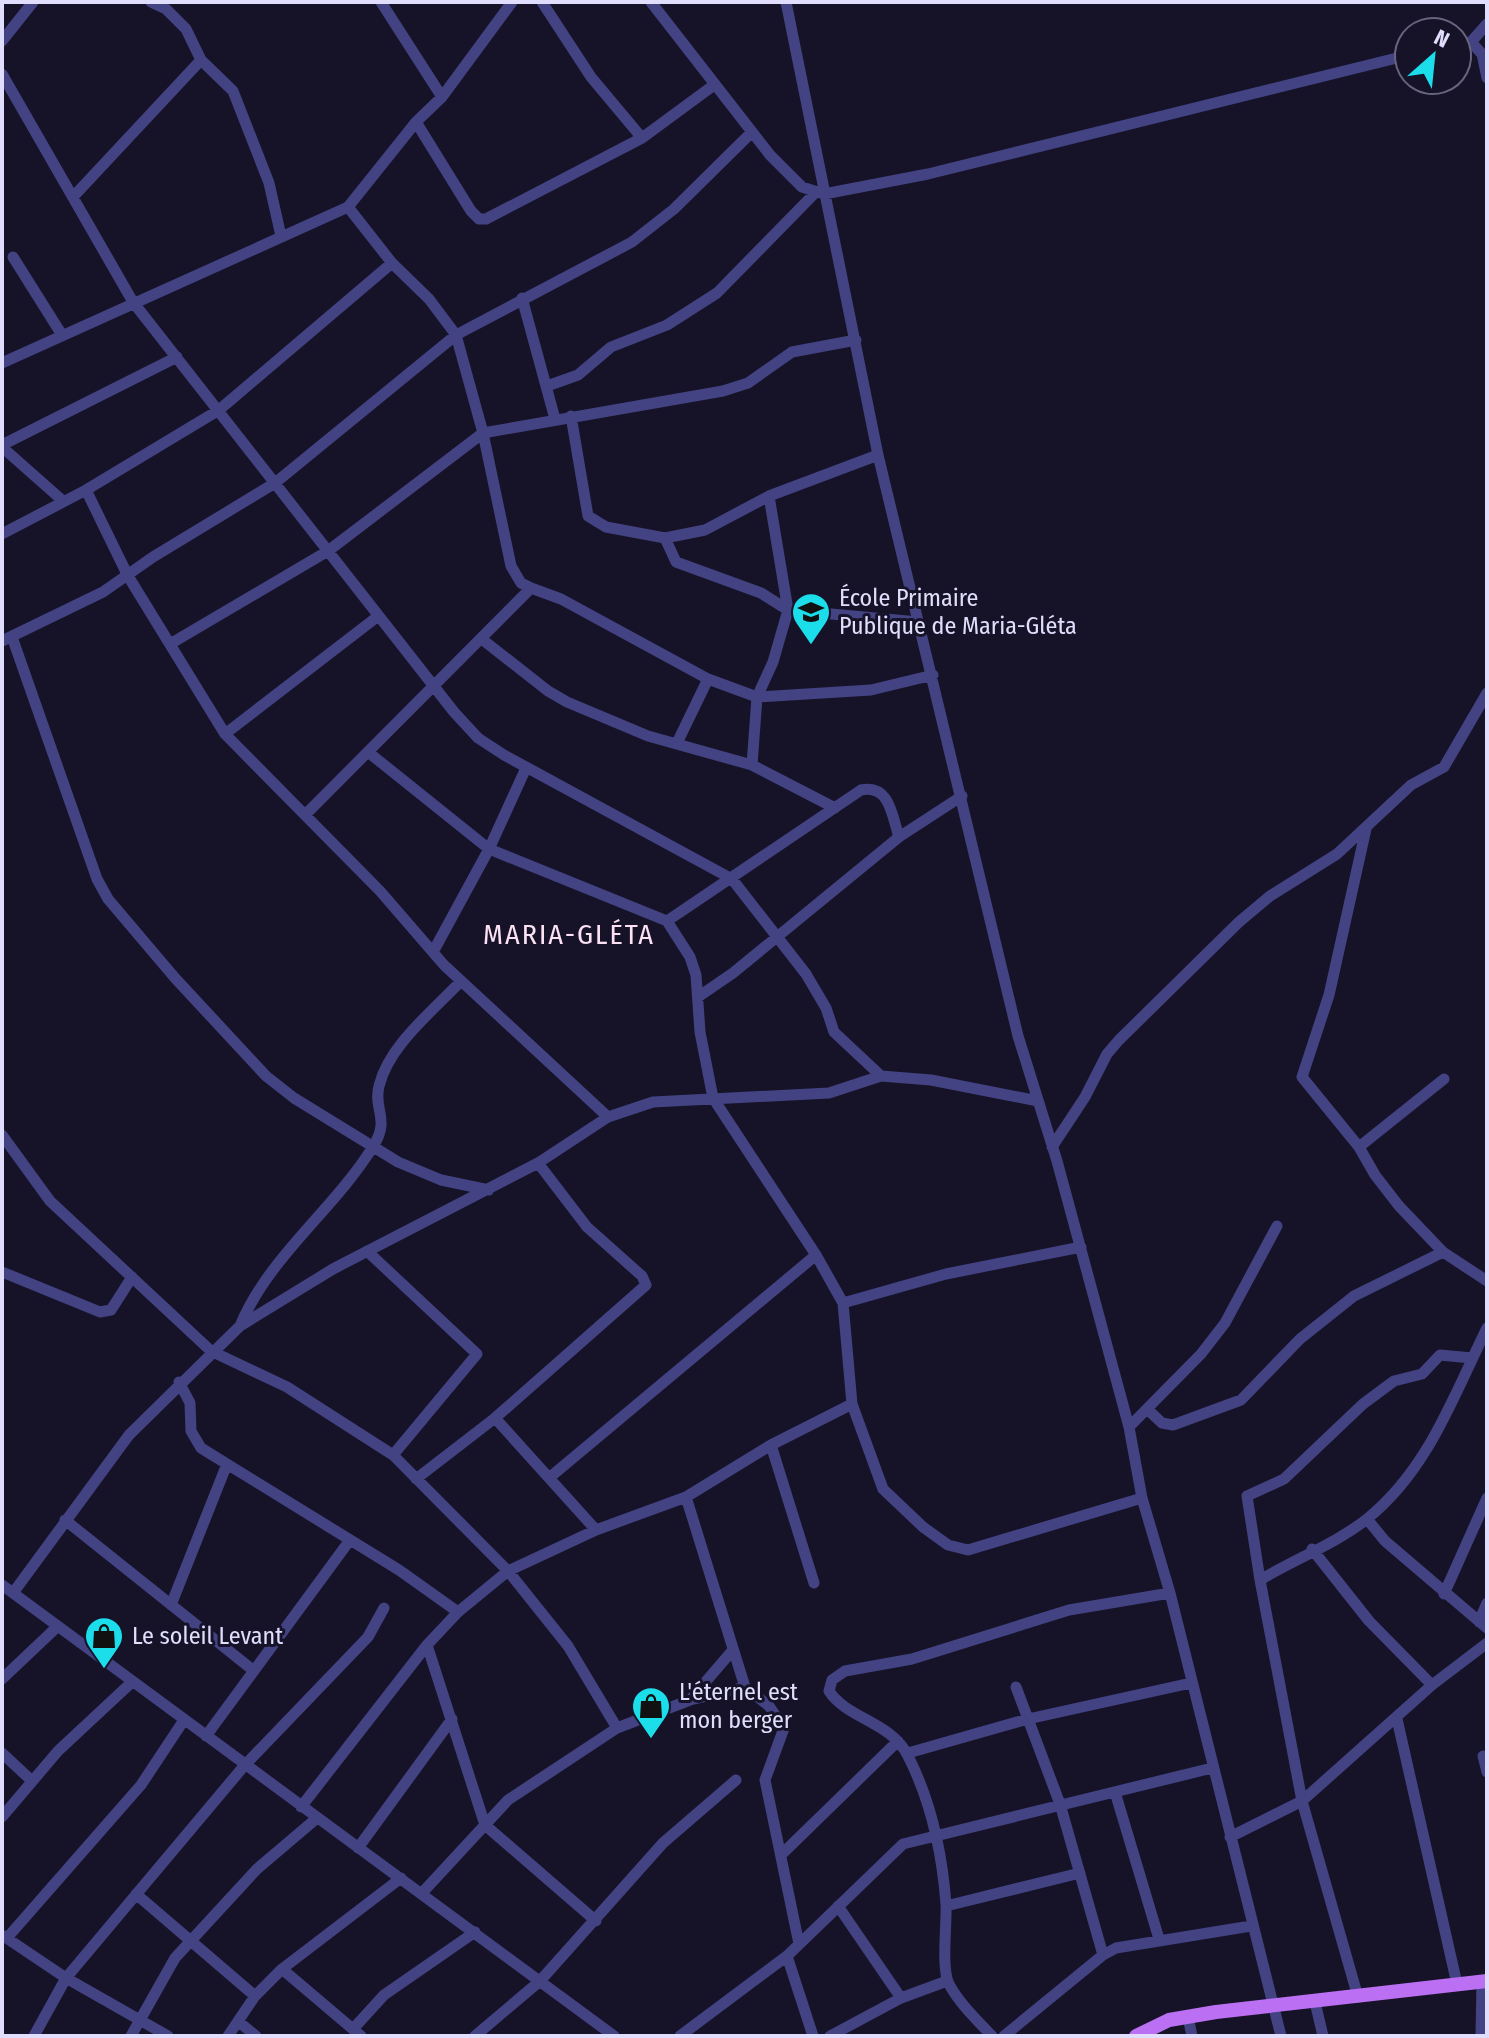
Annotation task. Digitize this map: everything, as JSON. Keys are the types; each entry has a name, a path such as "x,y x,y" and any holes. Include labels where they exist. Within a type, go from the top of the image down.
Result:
{"main road":[{"path":"1136,2036 1169,2020 1484,1981"}],"street":[{"path":"2,41 33,2"},
{"path":"151,2 169,6 186,29 201,60 233,91 269,183 281,236"},
{"path":"381,2 442,97"},
{"path":"2,363 348,207 416,122 442,97 512,2"},
{"path":"542,2 591,77 642,138"},
{"path":"651,2 714,85 791,177 820,194"},
{"path":"786,2 820,194 856,340 878,455 1018,1036 1081,1247 1129,1427 1142,1498 1170,1593 1281,2036"},
{"path":"1473,40 1487,24"},
{"path":"1473,44 1482,54 1487,78"},
{"path":"547,386 578,375 611,347 667,325 717,293 820,194 928,174 1393,59"},
{"path":"73,197 201,60"},
{"path":"2,74 133,302 434,688 478,738 526,768 732,879 778,937 826,1008 834,1032 881,1076"},
{"path":"416,122 479,219 486,219 642,138 714,85"},
{"path":"489,1190 421,1172 398,1162 294,1098 266,1076 108,899 97,879 7,639 67,611 128,576 153,557 275,483 456,335 522,298 606,258 650,230 752,132"},
{"path":"348,207 392,263 429,299 456,335 483,433 511,566 521,583 561,599 708,679 757,697 871,690 933,675"},
{"path":"13,257 62,335"},
{"path":"2,534 86,490 219,410 392,263"},
{"path":"522,298 555,419"},
{"path":"170,644 328,551 483,433 737,388 792,352 856,340"},
{"path":"63,501 2,446 177,357"},
{"path":"571,416 588,516 606,527 665,538 705,530 769,496 878,455"},
{"path":"86,490 128,576 225,734 380,891 461,981 608,1117"},
{"path":"752,765 757,697 773,662 788,610 769,496"},
{"path":"665,538 676,562 761,593 788,610 918,622"},
{"path":"305,815 483,640 531,588"},
{"path":"225,734 377,617"},
{"path":"483,640 535,682 567,702 632,731 752,765 835,808"},
{"path":"677,743 708,679"},
{"path":"1052,1147 1085,1097 1107,1054 1119,1040 1239,922 1270,896 1337,854 1411,785 1448,764 1487,693"},
{"path":"368,752 489,849 667,921 690,957 713,1098 816,1255 843,1303 852,1404 883,1489 923,1527 958,1549 968,1550 1142,1498"},
{"path":"433,952 489,849 526,768"},
{"path":"667,921 861,790 881,792 888,802 899,837"},
{"path":"698,997 778,937 899,837 962,796"},
{"path":"1366,828 1329,995 1302,1077 1359,1147 1375,1175 1399,1206 1443,1252 1487,1281"},
{"path":"240,1326 291,1247 374,1145 384,1121 378,1093 384,1074 402,1045 461,981"},
{"path":"13,1593 129,1435 179,1382 240,1326 367,1251 538,1163 608,1117 653,1102 829,1093 881,1076 931,1080 1038,1101"},
{"path":"1359,1147 1444,1079"},
{"path":"2,1135 50,1201 211,1351 287,1387 393,1455 508,1571 568,1646 617,1728"},
{"path":"416,1479 495,1418 646,1285 642,1276 587,1227 538,1163"},
{"path":"1129,1427 1201,1354 1225,1323 1277,1226"},
{"path":"843,1303 946,1274 1081,1247"},
{"path":"367,1251 477,1354 393,1455"},
{"path":"1147,1409 1153,1418 1173,1425 1241,1400 1300,1339 1354,1296 1443,1252"},
{"path":"549,1478 816,1255"},
{"path":"3,1274 107,1312 132,1277"},
{"path":"1260,1580 1367,1519 1405,1482 1426,1455 1487,1328"},
{"path":"1358,1997 1302,1801 1247,1496 1284,1479 1363,1404 1394,1381 1422,1374 1440,1355 1472,1358"},
{"path":"179,1382 190,1403 195,1441 428,1588 458,1612"},
{"path":"301,1807 427,1645 458,1612 508,1571 596,1530 686,1497 771,1445 852,1404"},
{"path":"495,1418 596,1530"},
{"path":"771,1445 814,1583"},
{"path":"171,1605 227,1464"},
{"path":"686,1497 745,1687 769,1706 784,1728 765,1780 799,1944"},
{"path":"1444,1594 1487,1498"},
{"path":"1367,1519 1385,1541 1483,1625 1487,1603"},
{"path":"65,1520 254,1671"},
{"path":"206,1736 350,1540"},
{"path":"1312,1549 1369,1621 1432,1685"},
{"path":"2,1585 614,2036"},
{"path":"992,2036 947,1981 946,1906 938,1833 908,1753 898,1741 867,1718 836,1702 829,1691 832,1680 845,1671 912,1659 1069,1610 1170,1593"},
{"path":"34,2036 66,1978 244,1766 368,1637 384,1608"},
{"path":"2,1679 58,1626"},
{"path":"1230,1837 1302,1801 1432,1685 1487,1643"},
{"path":"427,1645 485,1825 596,1921"},
{"path":"690,1700 732,1651"},
{"path":"2,1817 32,1781 132,1682"},
{"path":"908,1753 1028,1719 1191,1683"},
{"path":"422,1893 518,1792 617,1728 690,1700 745,1687"},
{"path":"1016,1687 1060,1804 1103,1955"},
{"path":"358,1848 452,1719"},
{"path":"1397,1719 1457,1984"},
{"path":"168,2036 66,1978 4,1937 141,1785 184,1720"},
{"path":"782,1854 898,1741"},
{"path":"2,1753 32,1781"},
{"path":"1483,1756 1487,1772"},
{"path":"680,2036 787,1956 903,1844 1212,1768"},
{"path":"475,2036 540,1981 663,1843 736,1780"},
{"path":"1115,1792 1159,1939"},
{"path":"131,2036 175,1958 257,1869 317,1818"},
{"path":"946,1906 1080,1873"},
{"path":"228,2036 255,1996 282,1969 401,1878"},
{"path":"136,1894 255,1996"},
{"path":"838,1906 901,1998"},
{"path":"1004,2036 1103,1955 1132,1944 1251,1926"},
{"path":"282,1969 357,2033 384,1995 475,1932"},
{"path":"787,1956 813,2036"},
{"path":"830,2036 901,1998 947,1981"},
{"path":"1481,2036 1484,1981"},
{"path":"1315,2002 1323,2036"},
{"path":"1188,2017 1192,2036"},
{"path":"239,2022 256,2036"}],"place":[{"name":"École Primaire Publique de Maria-Gléta","path":"811,646"},
{"name":"Le soleil Levant","path":"104,1670"},
{"name":"L'éternel est mon berger","path":"651,1740"}],"district":[{"name":"MARIA-GLÉTA","path":"569,934"}]}
